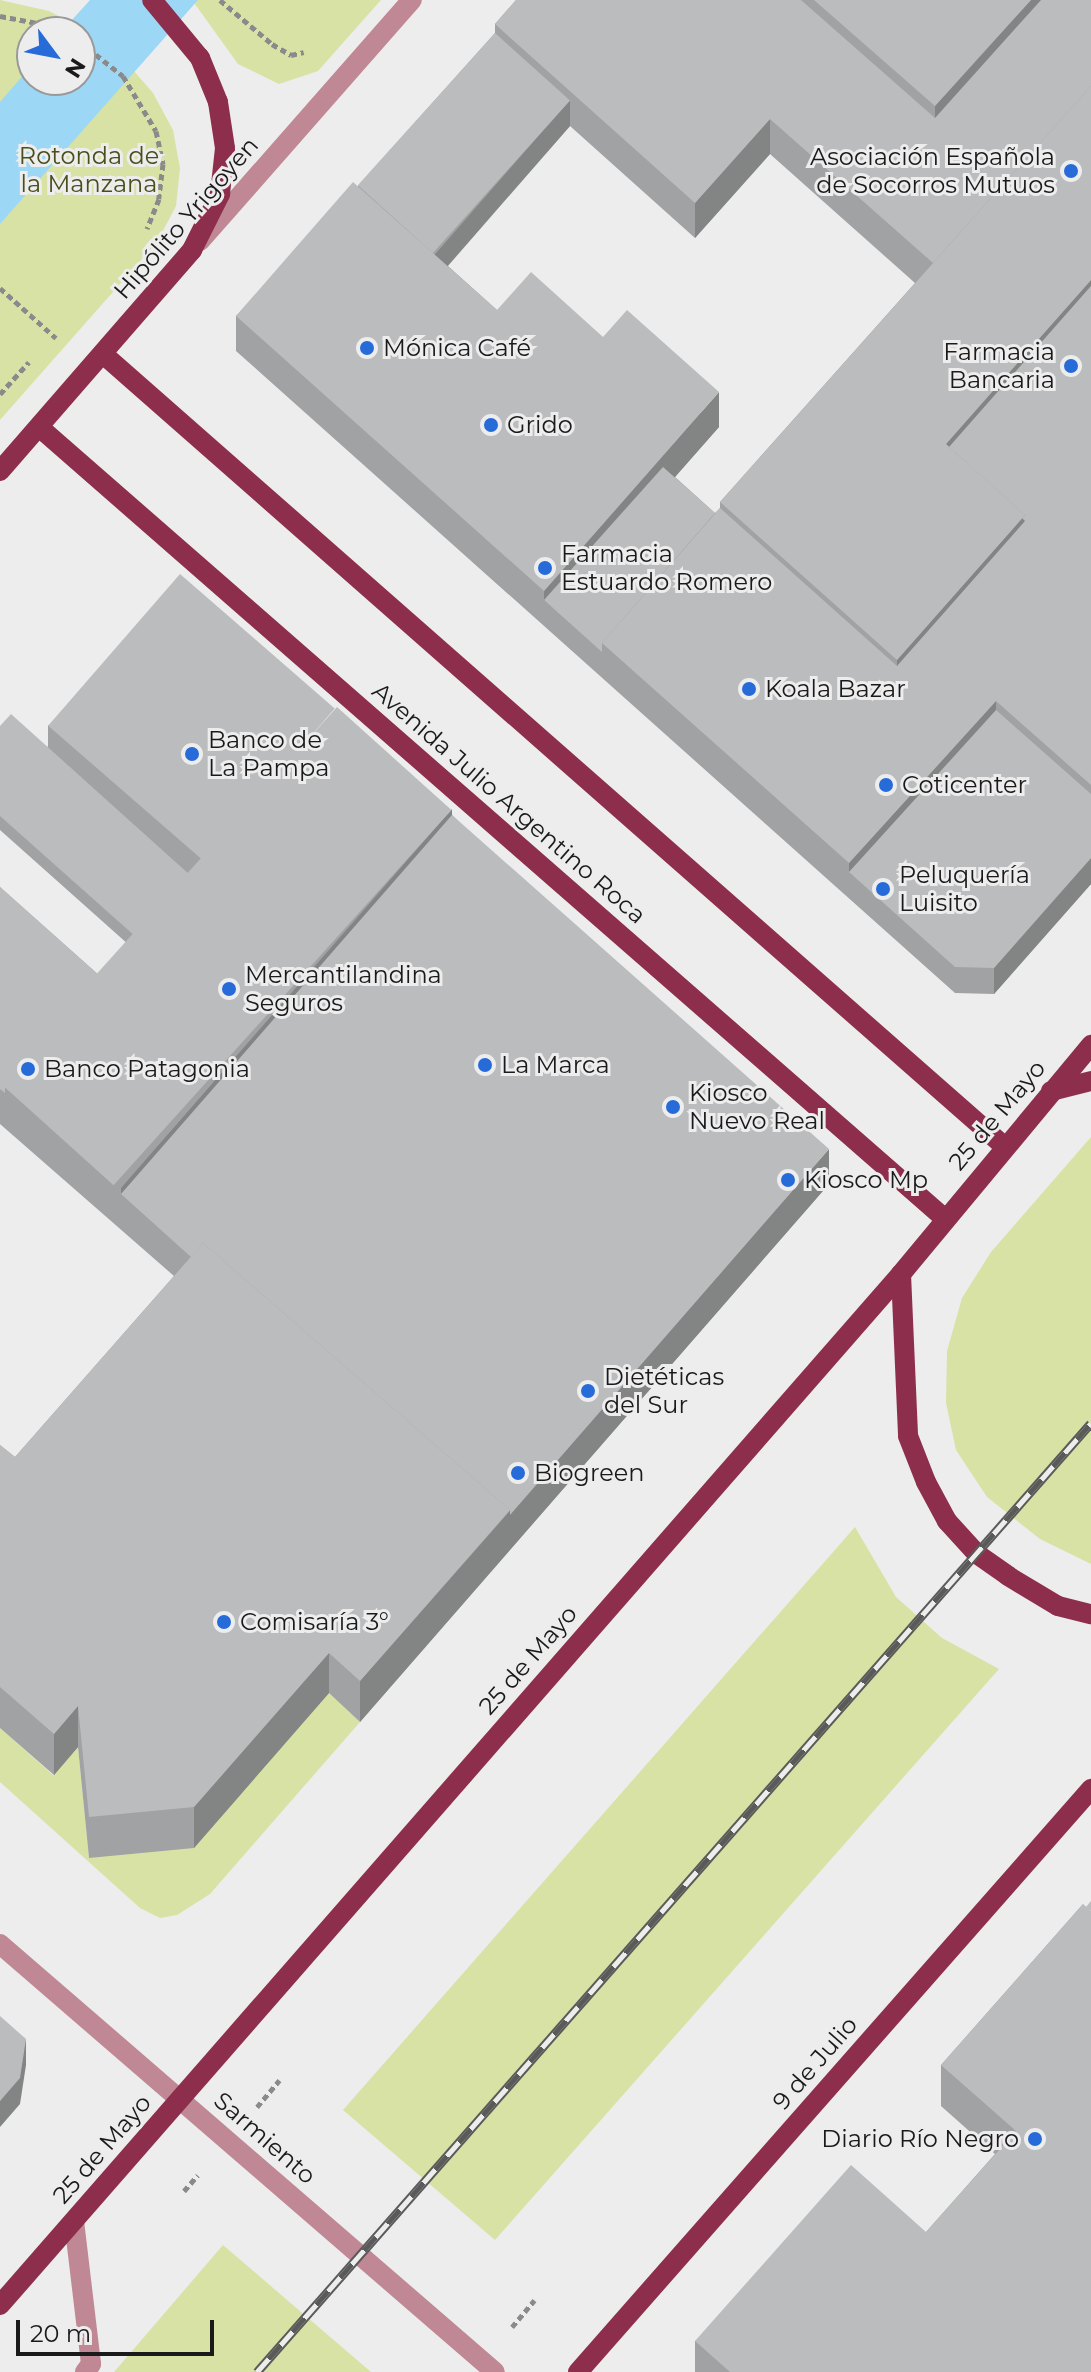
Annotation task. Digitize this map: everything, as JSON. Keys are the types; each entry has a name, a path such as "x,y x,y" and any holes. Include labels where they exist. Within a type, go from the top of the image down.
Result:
{"main road":[{"path":"152,0 200,58 218,102 225,148 220,194 192,250"},
{"name":"Hipólito Yrigoyen","path":"0,471 192,250"},
{"path":"96,361 1004,1146"},
{"name":"Avenida Julio Argentino Roca","path":"39,427 944,1218"},
{"name":"25 de Mayo","path":"0,2305 901,1274 944,1218 1091,1045"},
{"path":"1051,1091 1091,1081"},
{"path":"901,1274 908,1436 926,1482 947,1521 977,1554 1008,1576 1058,1606 1091,1614"},
{"name":"9 de Julio","path":"578,2372 1091,1789"}],"street":[{"name":"Hipólito Yrigoyen","path":"192,250 412,0"},
{"name":"Sarmiento","path":"0,1944 495,2372"},
{"path":"74,2221 91,2364 85,2372"}],"path":[{"path":"220,0 291,55 310,51"},
{"path":"96,55 123,76 156,131 162,176 159,199 147,229"},
{"path":"0,288 96,361"}],"green space":[{"name":"Rotonda de la Manzana","path":"0,0 59,16 16,16 16,96 96,96 96,37 127,63 153,93 173,130 180,168 176,206 157,242 0,420"},
{"path":"192,0 381,0 318,71 279,84 238,64"},
{"path":"1091,1137 1091,1564 1040,1539 987,1497 956,1450 946,1403 947,1351 962,1298 991,1252"},
{"path":"855,1527 896,1597 942,1638 999,1669 495,2240 343,2110"},
{"path":"329,1693 360,1722 210,1894 177,1915 160,1918 140,1908 0,1782 0,1728 53,1775 78,1747 89,1858"},
{"path":"223,2245 371,2372 114,2372"}],"water":[{"path":"90,0 198,0 0,224 0,102 16,84 16,96 96,96 96,16 76,16"}],"building":[{"path":"516,0 801,0 935,118 1041,0 1091,0 1091,86 933,263 770,119 695,203 495,24"},
{"path":"814,0 1031,0 935,106"},
{"path":"495,33 570,101 433,253 358,185"},
{"path":"1091,86 1091,280 946,444 1025,515 897,660 720,502"},
{"path":"353,182 497,310 531,272 603,337 627,310 719,392 544,591 236,316"},
{"path":"1091,286 1091,785 996,701 849,863 602,643 720,508 897,666 1025,521 1022,518 1025,515 949,447"},
{"path":"663,467 715,513 602,643 602,652 544,600"},
{"name":"Banco de La Pampa","path":"180,574 335,708 203,860 48,726"},
{"name":"Mercantilandina Seguros","path":"337,707 451,810 114,1185 0,1081"},
{"path":"996,710 1091,794 1091,858 994,968 955,967 849,872"},
{"path":"11,714 190,875 136,937 0,816 0,726"},
{"path":"452,815 829,1149 510,1515 510,1510 203,1243 191,1257 121,1194"},
{"name":"Banco Patagonia","path":"0,887 101,977 5,1087 5,1093 0,1089"},
{"name":"Comisaría 3°","path":"203,1243 510,1510 360,1681 329,1653 194,1807 89,1817 78,1706 54,1734 0,1687 0,1445 15,1457"},
{"name":"Diario Río Negro","path":"1083,1904 1091,1911 1091,2372 730,2372 695,2341 851,2165 926,2232 1016,2131 941,2065"},
{"path":"0,2016 26,2039 20,2078 0,2101"}],"railway":[{"path":"257,2372 1091,1423"}],"place":[{"name":"Asociación Española de Socorros Mutuos","path":"1071,171"},
{"name":"Mónica Café","path":"367,348"},
{"name":"Farmacia Bancaria","path":"1071,366"},
{"name":"Grido","path":"491,425"},
{"name":"Farmacia Estuardo Romero","path":"545,568"},
{"name":"Koala Bazar","path":"749,689"},
{"name":"Banco de La Pampa","path":"192,754"},
{"name":"Coticenter","path":"886,785"},
{"name":"Peluquería Luisito","path":"883,889"},
{"name":"Mercantilandina Seguros","path":"229,989"},
{"name":"La Marca","path":"485,1065"},
{"name":"Banco Patagonia","path":"28,1069"},
{"name":"Kiosco Nuevo Real","path":"673,1107"},
{"name":"Kiosco Mp","path":"788,1180"},
{"name":"Dietéticas del Sur","path":"588,1391"},
{"name":"Biogreen","path":"518,1473"},
{"name":"Comisaría 3°","path":"224,1622"},
{"name":"Diario Río Negro","path":"1035,2139"}]}
